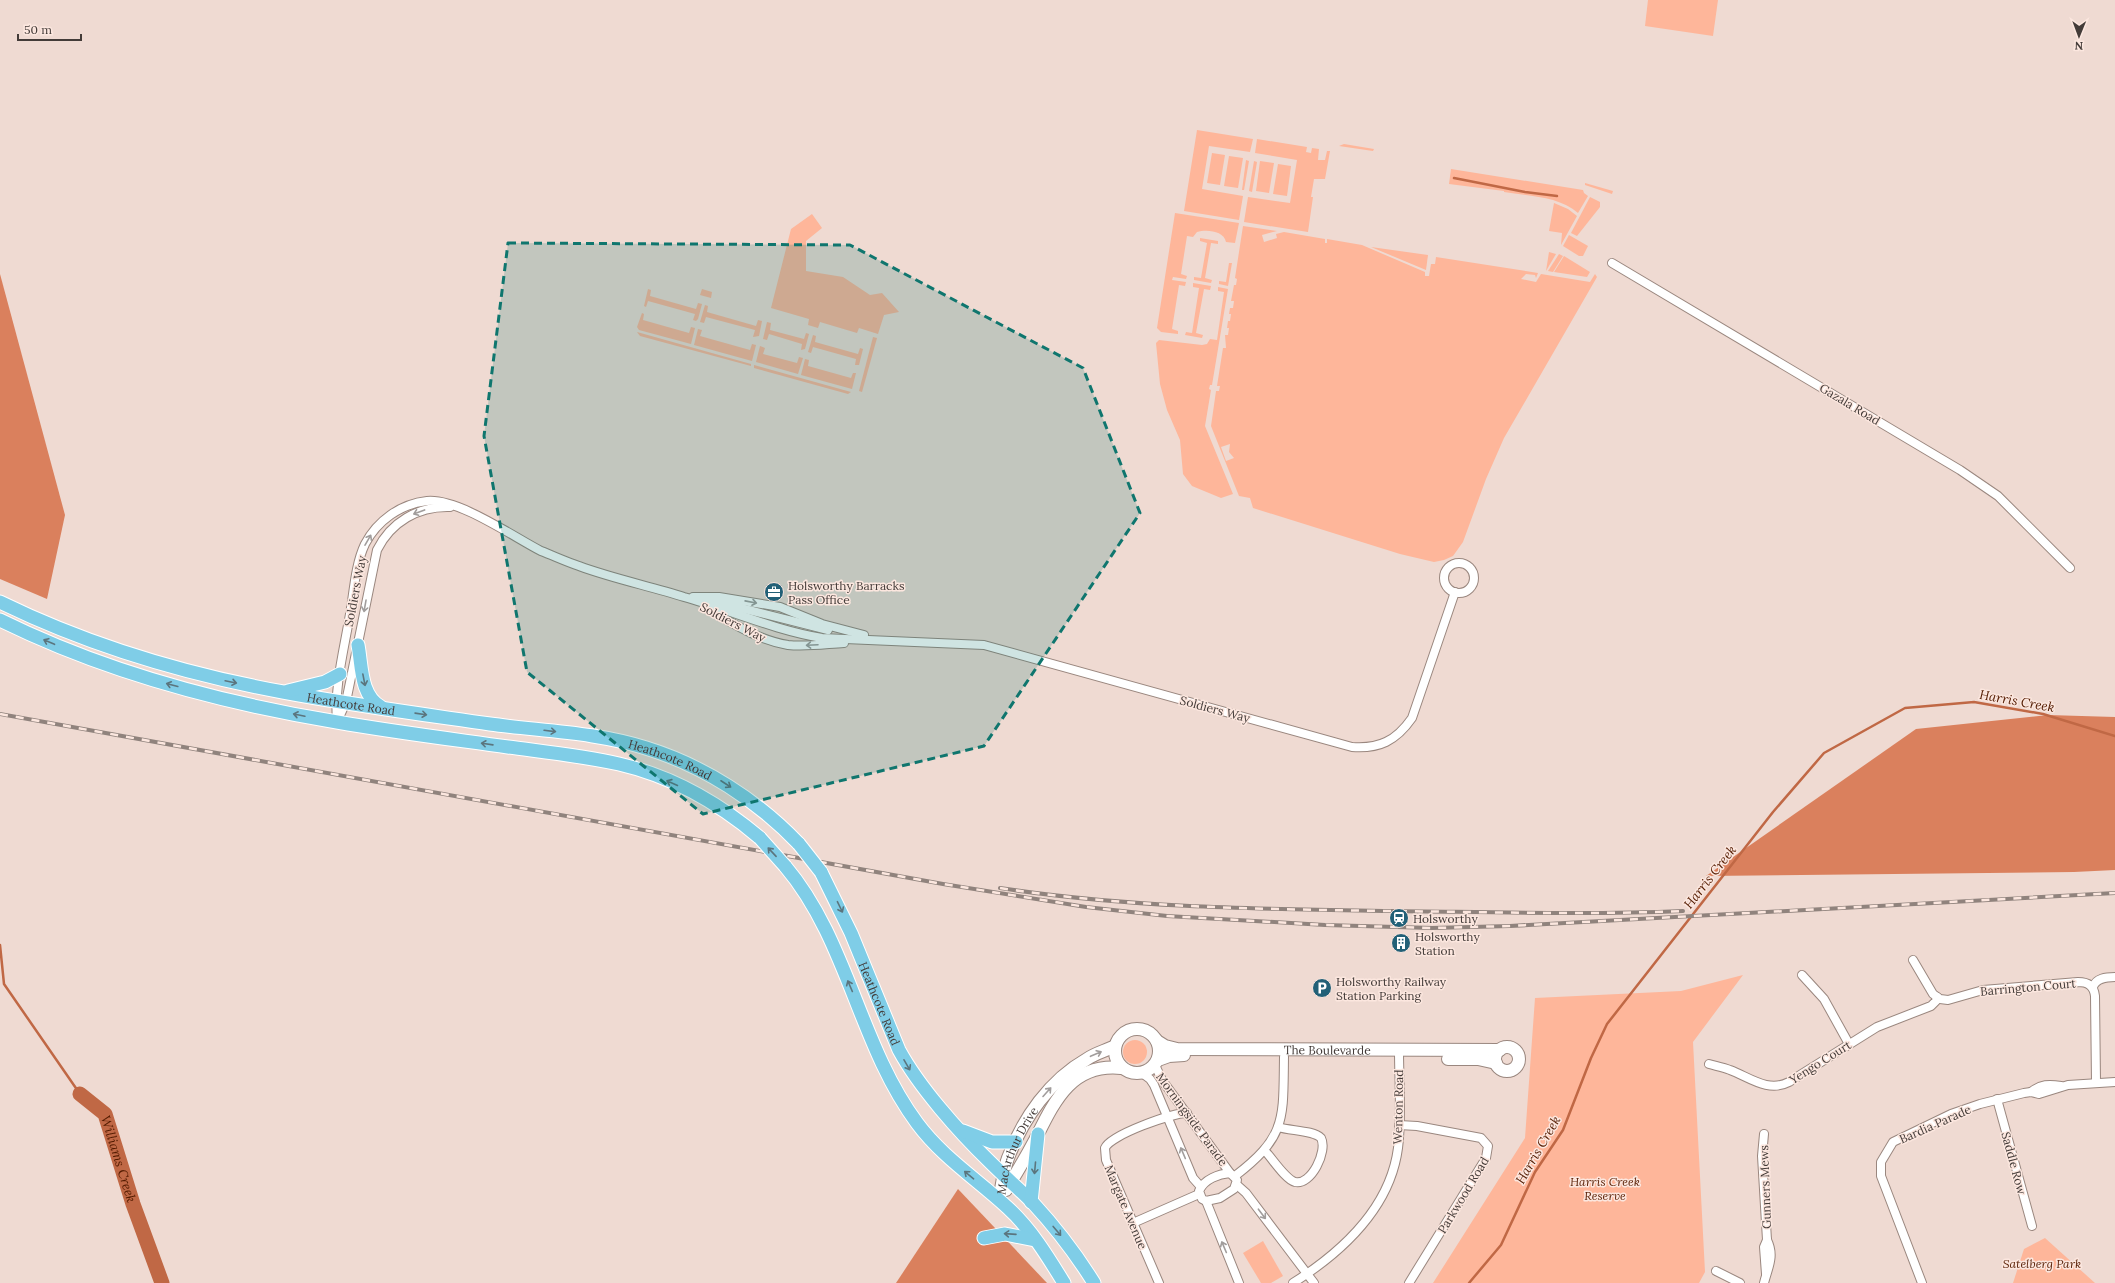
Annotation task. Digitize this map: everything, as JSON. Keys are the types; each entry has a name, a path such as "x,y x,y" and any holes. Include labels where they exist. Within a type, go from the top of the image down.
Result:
{"main road":[{"name":"Heathcote Road","path":"0,602 65,632 155,663 193,674 283,692 382,708 588,736 644,747 675,758 720,781 766,813 799,844 821,872 840,907 899,1050 909,1068 961,1131 1007,1179 1032,1202 1065,1240 1094,1283"},
{"name":"Heathcote Road","path":"0,620 102,664 146,678 239,702 337,722 567,755 628,767 672,783 719,807 760,838 785,866 804,892 821,921 884,1064 911,1114 929,1137 954,1162 1016,1215 1064,1283"},
{"path":"358,645 367,693 371,700 382,708"},
{"path":"283,692 325,682 340,674"},
{"path":"961,1131 992,1142 1016,1142"},
{"path":"1032,1202 1038,1134"},
{"path":"984,1238 1005,1234 1035,1240"}],"street":[{"name":"Gazala Road","path":"1612,263 1960,470 1998,496 2070,568"},
{"name":"Soldiers Way","path":"340,701 340,674 360,559 365,545 373,532 384,520 400,508 412,504 438,501 457,507 542,551 580,566 684,597 757,622 805,635 822,638 878,639 984,645 1342,745 1366,748 1384,744 1395,738 1412,718 1455,592"},
{"name":"Soldiers Way","path":"340,701 358,645 372,567 376,550 382,539 400,521 420,510 457,507"},
{"name":"Soldiers Way","path":"684,597 756,636 780,643 815,645 865,642 878,639"},
{"name":"Soldiers Way","path":"684,597 719,597 780,607 822,624 878,639"},
{"path":"337,722 340,701"},
{"path":"1913,960 1937,997"},
{"path":"1802,975 1824,999 1848,1044"},
{"path":"2093,987 2094,982 2115,977"},
{"name":"Barrington Court","path":"1937,997 1943,1000 1952,1000 1983,990 2078,982 2085,983 2093,987 2095,996 2096,1082"},
{"name":"Yengo Court","path":"1709,1064 1731,1070 1764,1085 1774,1086 1789,1082 1877,1026 1927,1007 1936,1002 1937,997"},
{"path":"1133,1029 1149,1032 1157,1041 1159,1047 1156,1063 1142,1073 1133,1073 1121,1068 1115,1058 1115,1046 1123,1033 1133,1029"},
{"name":"The Boulevarde","path":"1157,1041 1165,1046 1177,1049 1399,1055 1478,1059 1496,1063"},
{"name":"MacArthur Drive","path":"1007,1179 1007,1159 1029,1115 1062,1076 1087,1058 1115,1046"},
{"path":"1506,1048 1514,1049 1519,1057 1518,1064 1514,1069 1508,1071 1499,1068 1496,1063 1496,1057 1500,1050 1506,1048"},
{"name":"The Boulevarde","path":"1156,1063 1174,1055 1284,1057 1399,1055 1500,1050"},
{"name":"Wenton Road","path":"1293,1283 1331,1257 1348,1242 1374,1209 1388,1182 1398,1147 1399,1055"},
{"path":"1133,1223 1200,1191 1213,1178 1233,1174 1265,1151 1278,1127 1283,1105 1284,1057"},
{"name":"Morningside Parade","path":"1156,1063 1162,1080 1233,1174"},
{"name":"MacArthur Drive","path":"999,1200 1007,1179 1038,1134 1054,1103 1069,1084 1089,1072 1100,1068 1121,1068"},
{"name":"Morningside Parade","path":"1142,1073 1148,1076 1153,1084 1193,1178 1206,1201"},
{"name":"Bardia Parade","path":"1922,1283 1883,1184 1881,1169 1884,1155 1893,1142 1951,1114 1997,1099 2031,1092 2039,1094 2052,1091 2061,1086 2096,1082 2115,1082"},
{"name":"Saddle Row","path":"1997,1099 2032,1226"},
{"name":"Margate Avenue","path":"1159,1283 1106,1160 1105,1148 1114,1140 1167,1116 1187,1113"},
{"name":"Parkwood Road","path":"1399,1125 1417,1126 1481,1138 1488,1146 1486,1158 1409,1283"},
{"path":"1265,1151 1291,1180 1300,1182 1305,1181 1311,1174 1323,1150 1323,1142 1321,1138 1315,1134 1290,1131 1278,1127"},
{"name":"Gunners Mews","path":"1764,1134 1762,1156 1767,1240 1764,1247 1766,1274 1764,1283"},
{"path":"1233,1174 1237,1185 1246,1193 1314,1283"},
{"path":"1237,1185 1234,1189 1220,1198 1206,1201 1239,1283"},
{"path":"1716,1271 1740,1283"}],"highlighted area":[{"path":"508,243 850,245 1083,368 1140,513 984,746 703,814 527,672 484,436"}],"green space":[{"path":"1648,0 1718,0 1713,36 1645,26"},
{"path":"1197,130 1253,139 1250,152 1209,146 1202,189 1243,196 1239,220 1184,211"},
{"path":"1257,139 1307,147 1306,152 1311,153 1312,148 1319,149 1318,160 1325,160 1327,151 1330,151 1325,179 1314,179 1308,232 1244,222 1248,197 1290,203 1297,160 1255,153"},
{"path":"1344,144 1374,149 1373,151 1339,146"},
{"path":"1212,153 1225,155 1220,185 1207,183"},
{"path":"1229,156 1243,158 1238,188 1224,186"},
{"path":"1246,160 1249,161 1244,190 1242,190"},
{"path":"1254,161 1257,162 1252,192 1249,191"},
{"path":"1260,161 1274,163 1269,193 1256,191"},
{"path":"1278,164 1291,166 1287,196 1273,194"},
{"path":"1451,169 1583,190 1588,196 1578,213 1570,207 1553,200 1504,191 1449,184"},
{"path":"1585,183 1613,191 1612,194 1585,185"},
{"path":"1590,197 1600,202 1600,207 1577,236 1571,233"},
{"path":"1554,203 1568,209 1577,216 1561,245 1562,233 1549,231"},
{"path":"1175,213 1239,223 1235,243 1226,242 1222,235 1210,231 1197,232 1193,237 1187,236 1181,274 1187,276 1186,279 1173,277 1172,280 1186,282 1185,286 1179,285 1172,329 1178,331 1178,334 1161,332 1157,328"},
{"path":"812,214 822,228 806,241 806,271 843,277 870,295 882,293 899,312 884,315 878,334 859,328 857,333 820,322 818,328 808,325 809,319 771,308 791,229"},
{"path":"1243,226 1277,231 1262,235 1264,242 1277,238 1276,234 1284,232 1325,239 1325,243 1327,243 1327,239 1362,245 1425,272 1425,276 1429,276 1431,264 1435,264 1436,257 1538,273 1536,278 1535,275 1526,274 1521,279 1536,282 1541,274 1590,282 1595,274 1597,277 1504,438 1486,479 1463,542 1453,556 1434,562 1400,554 1253,508 1250,498 1239,496 1211,426 1216,391 1219,391 1220,386 1217,386 1223,348 1226,348 1225,335 1228,335 1229,328 1227,328 1228,321 1230,321 1230,308 1233,308 1234,301 1231,301 1234,285 1236,285 1237,279 1235,278","holes":["1230,444 1229,452 1234,458 1226,461 1221,447"]},
{"path":"1569,235 1588,246 1583,256 1579,256 1563,246"},
{"path":"1200,238 1218,241 1218,244 1211,243 1205,278 1212,280 1211,283 1194,280 1194,277 1201,278 1207,243 1200,241"},
{"path":"1371,247 1428,255 1426,270"},
{"path":"1549,252 1556,254 1546,271"},
{"path":"1559,254 1563,256 1553,272 1548,271"},
{"path":"1564,256 1590,272 1587,277 1554,272"},
{"path":"1229,263 1232,263 1228,286 1219,284 1219,281 1226,282"},
{"path":"1193,283 1211,286 1210,290 1204,289 1196,333 1203,335 1202,338 1185,335 1186,332 1192,333 1199,288 1193,287"},
{"path":"1218,287 1228,289 1212,385 1210,385 1209,389 1211,390 1205,426 1233,494 1221,498 1192,486 1183,474 1180,440 1167,410 1160,384 1156,343 1159,340 1202,345 1207,344 1210,339 1217,340 1224,292 1218,291"},
{"path":"648,289 651,290 650,296 696,309 698,303 702,304 698,319 696,321 693,320 695,314 648,301 646,307 644,306"},
{"path":"702,289 712,292 711,298 700,295"},
{"path":"705,305 708,306 707,312 756,326 758,320 762,321 759,336 753,337 755,330 706,317 704,323 700,322"},
{"path":"642,313 644,314 643,320 689,333 691,327 695,328 691,344 639,330 637,327"},
{"path":"767,322 771,323 770,330 804,339 806,333 809,334 805,349 801,350 802,344 769,334 767,340 763,339"},
{"path":"698,329 702,330 700,336 750,350 752,344 756,345 752,361 694,345"},
{"path":"637,332 751,364 751,366 640,336"},
{"path":"813,335 816,336 815,342 858,354 860,348 863,349 859,365 855,365 856,359 813,347 811,353 808,352"},
{"path":"873,337 877,338 862,392 859,391"},
{"path":"760,346 765,348 763,354 797,363 799,357 803,358 798,374 756,362"},
{"path":"805,359 809,360 808,366 851,378 853,373 856,373 852,389 801,375"},
{"path":"754,365 851,392 848,394 754,368"},
{"name":"Harris Creek Reserve","path":"1743,975 1693,1042 1705,1272 1699,1283 1433,1283 1525,1138 1535,998 1681,991"},
{"path":"1135,1040 1140,1041 1146,1047 1146,1057 1140,1063 1135,1064 1130,1063 1124,1057 1123,1052 1124,1047 1130,1041"},
{"name":"Satelberg Park","path":"2045,1238 2095,1283 2013,1283 2024,1249"},
{"path":"1263,1241 1283,1276 1271,1283 1261,1283 1243,1253"}],"shaded area":[{"path":"0,274 65,515 47,599 0,579"},
{"path":"2048,715 2115,717 2115,870 2074,872 1706,876 1916,729"},
{"path":"958,1189 1047,1283 896,1283"}],"waterway":[{"path":"1454,178 1525,192 1557,196"},
{"name":"Harris Creek","path":"1469,1283 1501,1245 1535,1172 1563,1130 1591,1058 1607,1024 1773,812 1824,753 1905,708 1974,702 2043,714 2115,736"},
{"name":"Williams Creek","path":"0,945 4,984 80,1094"},
{"name":"Williams Creek","path":"80,1094 105,1114 133,1204 162,1283"}],"railway":[{"path":"0,714 943,884 1086,907 1167,916 1325,925 1432,928 1510,926 2115,893"},
{"path":"1000,888 1049,895 1146,904 1244,908 1537,913 1683,911"}],"place":[{"name":"Holsworthy Barracks Pass Office","path":"774,592"},
{"name":"Holsworthy","path":"1399,918"},
{"name":"Holsworthy Station","path":"1401,943"},
{"name":"Holsworthy Railway Station Parking","path":"1322,988"}]}
